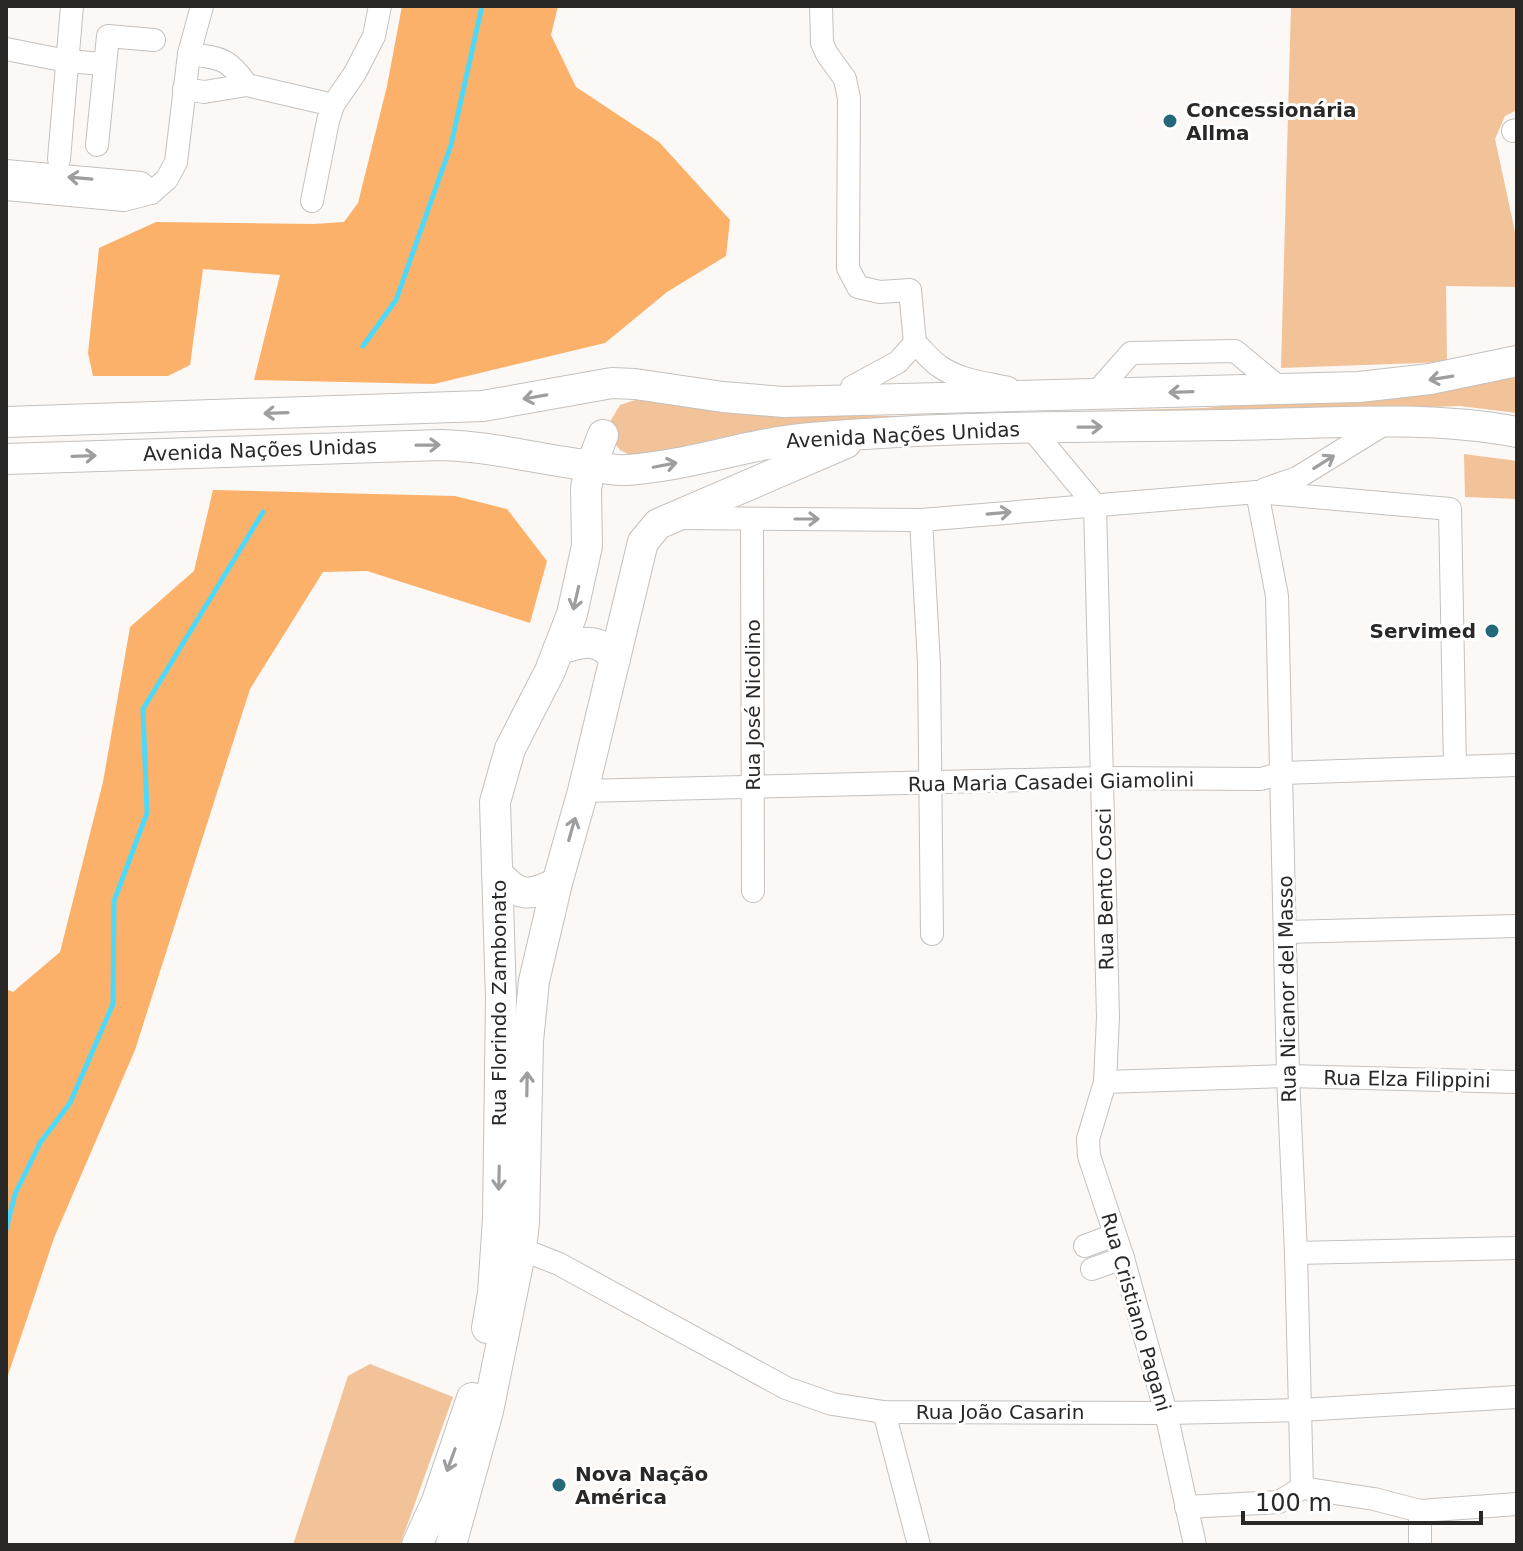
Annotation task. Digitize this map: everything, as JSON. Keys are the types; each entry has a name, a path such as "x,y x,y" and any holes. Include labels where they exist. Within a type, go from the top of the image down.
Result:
{"main road":[{"name":"Avenida Nações Unidas","path":"6,422 483,406 612,383 784,402 1359,387 1430,379 1517,361"},
{"name":"Rua Florindo Zambonato","path":"417,1545 437,1501 469,1409 493,1293 498,1219 501,1031 495,802 503,768 572,614 587,546 586,488 603,435 602,419 612,383"},
{"name":"Avenida Nações Unidas","path":"6,459 441,445 496,449 622,470 654,467 783,441 1031,428 1454,423 1517,432"},
{"path":"603,435 608,455 622,470"},
{"name":"Rua Florindo Zambonato","path":"451,1545 488,1411 521,1249 528,1041 534,981 643,542 658,524 868,435"},
{"path":"560,462 575,487 584,512 587,546"},
{"path":"558,650 583,641 594,642 606,648 615,659"},
{"path":"499,875 512,889 523,893 539,891 557,883"}],"street":[{"path":"59,159 72,6"},
{"path":"6,189 124,200 151,193 167,179 176,162 189,54 202,6"},
{"path":"312,201 333,105 355,73 374,36 380,6"},
{"path":"821,6 822,43 845,79 849,98 848,268 858,287 880,292 910,290 915,343 937,366 977,381 1053,396"},
{"path":"97,145 108,36 154,40"},
{"path":"6,49 67,61 104,64"},
{"path":"189,54 222,59 233,65 247,85"},
{"path":"184,89 204,92 247,85 333,105"},
{"path":"6,171 141,183 151,193"},
{"path":"852,387 898,362 915,343"},
{"path":"1094,395 1131,353 1235,351 1281,389"},
{"path":"784,402 852,387 977,381"},
{"path":"1257,492 1297,478 1386,423"},
{"path":"1031,428 1095,505"},
{"path":"673,518 921,520 1257,492 1450,509 1455,767"},
{"name":"Rua Nicanor del Masso","path":"1257,492 1277,596 1288,1076 1302,1488"},
{"name":"Rua Bento Cosci","path":"1095,505 1108,1017 1105,1082"},
{"name":"Rua José Nicolino","path":"752,519 753,891"},
{"path":"921,520 929,663 932,934"},
{"name":"Rua Maria Casadei Giamolini","path":"583,791 1103,778 1261,779 1282,773 1517,765"},
{"path":"1286,932 1517,926"},
{"name":"Rua Elza Filippini","path":"1105,1082 1288,1076 1517,1082"},
{"name":"Rua Cristiano Pagani","path":"1105,1082 1088,1139 1089,1156 1123,1258 1166,1413 1195,1545"},
{"path":"1085,1246 1114,1235"},
{"path":"1296,1253 1517,1248"},
{"name":"Rua João Casarin","path":"521,1249 559,1264 786,1388 832,1404 884,1412 1301,1410 1517,1397"},
{"path":"1092,1269 1123,1258"},
{"path":"884,1412 919,1545"},
{"path":"1186,1507 1279,1502 1302,1488 1374,1499 1420,1511 1517,1504"},
{"path":"1420,1511 1420,1545"}],"shaded area":[{"path":"402,6 558,6 551,35 576,87 659,142 730,220 726,256 667,292 605,343 434,384 254,380 280,275 203,269 190,365 168,376 93,376 88,353 99,248 156,222 344,222 358,203 387,86"},
{"path":"1291,6 1517,6 1517,110 1505,116 1495,139 1517,241 1517,287 1446,286 1447,362 1281,368"},
{"path":"1517,374 1517,413 1460,406 775,429 728,436 636,458 620,450 613,441 611,420 620,405 641,398 749,414 895,416 1205,408"},
{"path":"1464,454 1517,461 1517,499 1465,497"},
{"path":"213,490 455,496 507,509 547,561 530,623 367,571 323,572 250,689 135,1050 54,1238 6,1381 6,989 13,992 60,952 103,782 130,627 194,571"},
{"path":"370,1364 453,1397 400,1545 293,1545 348,1376"}],"waterway":[{"path":"363,346 396,300 451,145 482,6"},
{"path":"6,1230 15,1194 40,1143 70,1103 113,1004 114,901 147,813 143,709 263,512"}],"place":[{"name":"Concessionária Allma","path":"1170,121"},
{"name":"Servimed","path":"1492,631"},
{"name":"Nova Nação América","path":"559,1485"}]}
